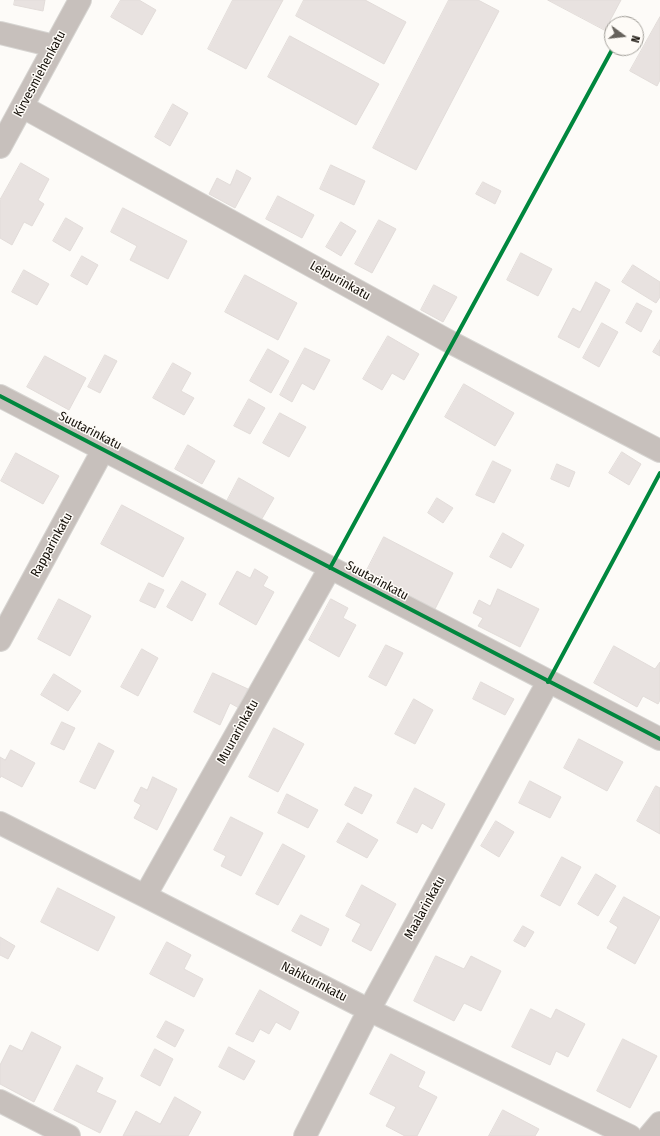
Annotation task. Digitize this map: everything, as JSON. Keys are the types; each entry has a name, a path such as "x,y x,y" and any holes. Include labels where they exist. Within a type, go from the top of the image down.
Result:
{"street":[{"name":"Kirvesmiehenkatu","path":"0,147 80,0"},
{"path":"0,33 54,46"},
{"name":"Leipurinkatu","path":"23,107 452,343 660,451"},
{"name":"Suutarinkatu","path":"0,396 660,739"},
{"name":"Rapparinkatu","path":"0,640 103,450"},
{"name":"Muurarinkatu","path":"145,896 330,568"},
{"name":"Maalarinkatu","path":"305,1136 369,1010 548,682"},
{"name":"Nahkurinkatu","path":"0,823 369,1010 630,1136"},
{"path":"0,1101 69,1136"},
{"path":"649,1136 660,1122"}],"building":[{"path":"15,0 45,0 43,11 14,5"},
{"path":"121,0 139,0 156,10 142,35 111,17"},
{"path":"233,0 283,0 246,69 208,49"},
{"path":"304,0 365,0 406,22 384,64 296,16"},
{"path":"449,0 478,0 499,11 416,170 373,148"},
{"path":"548,0 621,0 612,16 604,16 604,29"},
{"path":"660,17 660,80 657,86 630,71 638,56 644,56 644,46"},
{"path":"290,36 379,84 356,125 268,77"},
{"path":"173,104 188,113 170,146 155,137"},
{"path":"21,163 49,179 38,200 44,204 32,226 24,222 12,245 0,238 0,200"},
{"path":"331,165 365,181 354,205 320,189"},
{"path":"237,170 251,178 235,208 209,194 217,178 230,185"},
{"path":"483,182 501,191 495,204 476,194"},
{"path":"278,196 314,215 302,238 266,219"},
{"path":"123,208 187,241 168,279 130,260 137,246 111,232"},
{"path":"66,218 83,228 70,251 53,241"},
{"path":"379,220 396,229 372,273 355,264"},
{"path":"341,222 356,231 341,256 326,247"},
{"path":"521,253 552,269 538,296 507,280"},
{"path":"82,256 98,265 87,285 71,276"},
{"path":"633,265 660,282 660,297 656,303 622,282"},
{"path":"24,270 49,284 37,305 12,292"},
{"path":"245,275 297,303 278,340 225,312"},
{"path":"596,282 610,290 579,348 558,337 573,308 580,312"},
{"path":"434,285 457,297 443,322 421,310"},
{"path":"637,303 652,311 641,332 626,323"},
{"path":"602,323 618,332 599,367 583,358"},
{"path":"388,336 419,354 404,380 392,373 382,390 363,379"},
{"path":"660,340 660,356 653,352"},
{"path":"305,348 330,360 314,390 302,383 292,402 280,395"},
{"path":"268,349 289,361 271,393 250,381"},
{"path":"105,355 117,361 100,393 88,387"},
{"path":"45,356 86,378 69,410 27,387"},
{"path":"173,363 191,373 181,391 194,398 184,415 153,398"},
{"path":"464,384 514,413 495,446 445,417"},
{"path":"249,399 265,408 250,434 234,426"},
{"path":"280,413 306,427 289,457 263,443"},
{"path":"188,445 215,461 202,484 175,469"},
{"path":"622,452 641,464 629,485 609,473"},
{"path":"16,453 59,476 43,504 1,481"},
{"path":"493,461 511,470 494,503 476,495"},
{"path":"557,464 575,472 569,487 551,479"},
{"path":"239,478 274,498 260,522 226,503"},
{"path":"437,498 453,508 443,523 428,513"},
{"path":"122,505 184,538 163,577 101,544"},
{"path":"503,533 524,545 511,568 490,557"},
{"path":"384,537 453,573 435,609 365,574"},
{"path":"255,569 268,577 263,586 274,592 256,625 219,604 237,571 250,578"},
{"path":"182,581 206,594 192,621 167,607"},
{"path":"149,583 164,590 155,608 140,601"},
{"path":"498,589 539,609 520,647 478,626 483,618 473,613 479,600 490,606"},
{"path":"59,599 91,616 70,656 38,639"},
{"path":"331,599 348,608 343,618 356,625 339,657 309,640"},
{"path":"386,645 403,653 386,686 369,677"},
{"path":"614,646 655,669 660,662 660,700 658,704 643,696 637,707 594,683"},
{"path":"142,649 158,658 138,696 121,687"},
{"path":"213,673 248,689 239,708 230,703 220,725 194,712"},
{"path":"54,674 81,691 68,711 41,695"},
{"path":"481,682 514,699 505,715 473,699"},
{"path":"414,699 433,710 415,744 395,734"},
{"path":"62,722 75,728 64,750 51,744"},
{"path":"274,728 304,744 278,792 249,777"},
{"path":"579,739 623,762 607,791 564,768"},
{"path":"99,743 114,751 95,789 80,782"},
{"path":"11,750 35,763 22,787 1,776 0,778 0,757 5,760"},
{"path":"153,777 177,789 157,830 134,818 141,805 134,801 141,787 147,790"},
{"path":"530,781 561,797 550,818 519,803"},
{"path":"656,786 660,788 660,834 637,821"},
{"path":"355,787 372,795 362,814 345,805"},
{"path":"415,788 445,804 432,829 422,823 417,833 397,823"},
{"path":"287,794 318,810 308,828 278,813"},
{"path":"231,817 263,833 241,876 221,866 226,856 214,850"},
{"path":"496,821 514,832 499,857 481,846"},
{"path":"348,823 378,840 367,858 337,842"},
{"path":"283,844 305,856 278,905 256,894"},
{"path":"562,857 581,867 560,906 541,896"},
{"path":"596,874 616,886 598,916 578,904"},
{"path":"362,885 396,904 371,951 352,941 361,924 346,916"},
{"path":"58,888 115,917 98,951 41,922"},
{"path":"624,897 660,917 635,964 607,948 618,927 610,922"},
{"path":"301,915 329,929 321,946 292,931"},
{"path":"523,926 534,932 525,947 514,941"},
{"path":"0,937 15,946 8,959 0,955"},
{"path":"167,942 191,955 184,969 203,979 194,997 150,974"},
{"path":"436,956 464,969 471,956 501,971 481,1011 464,1003 454,1021 414,1001"},
{"path":"260,990 299,1012 290,1030 276,1022 269,1034 260,1029 253,1042 236,1034"},
{"path":"531,1009 551,1019 556,1009 585,1024 568,1057 556,1051 550,1065 512,1047"},
{"path":"166,1021 184,1030 175,1047 157,1037"},
{"path":"32,1032 61,1047 34,1102 0,1084 0,1065 10,1045 22,1051"},
{"path":"623,1039 657,1056 630,1108 597,1091"},
{"path":"229,1047 255,1061 244,1080 219,1067"},
{"path":"155,1049 173,1059 160,1086 141,1076"},
{"path":"391,1054 425,1072 418,1087 437,1097 417,1136 405,1136 386,1126 396,1107 370,1094"},
{"path":"77,1065 103,1078 96,1092 116,1101 100,1133 54,1110"},
{"path":"175,1097 201,1112 188,1136 123,1136 136,1111 160,1124"},
{"path":"503,1110 539,1129 535,1136 489,1136"}],"cycle path":[{"path":"330,568 609,56"},
{"path":"0,396 660,739"},
{"path":"548,682 660,473"}]}
